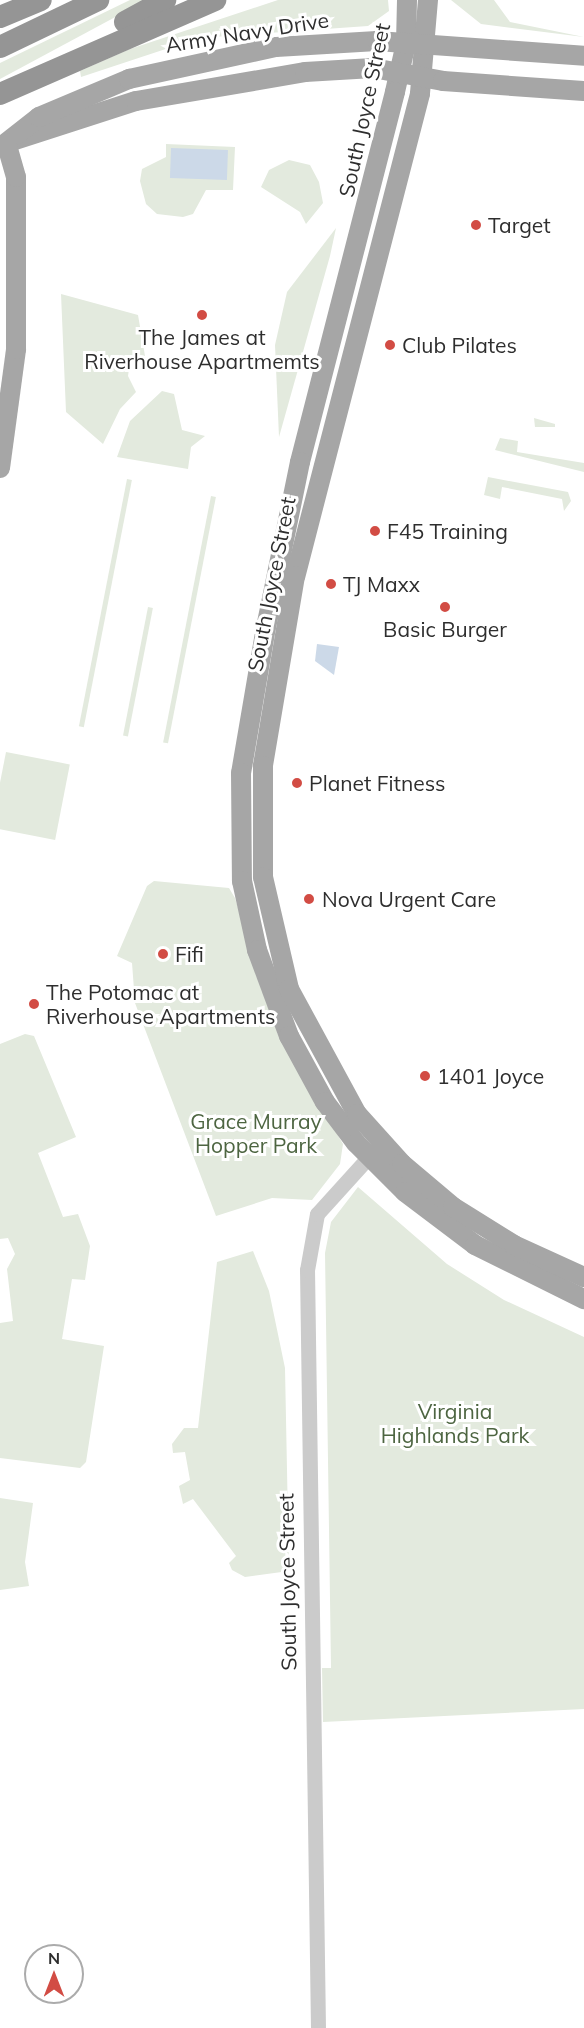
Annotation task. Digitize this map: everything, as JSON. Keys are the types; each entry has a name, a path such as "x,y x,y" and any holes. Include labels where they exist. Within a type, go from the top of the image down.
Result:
{"highway":[{"path":"0,17 41,0"},
{"path":"0,48 98,0"},
{"path":"0,92 165,0"},
{"path":"0,92 215,0"}],"main road":[{"name":"South Joyce Street","path":"375,1149 313,1082 272,994 248,915 238,812 283,542 406,43 407,0"},
{"name":"South Joyce Street","path":"375,1149 320,1052 289,989 263,881 259,807 295,576 424,76 428,0"},
{"name":"Army Navy Drive","path":"3,144 64,105 174,66 315,43 406,43 584,56"},
{"path":"0,468 16,349 16,177 3,144 183,91 305,72 399,72 584,91"},
{"path":"375,1149 483,1228 584,1276"},
{"path":"375,1149 405,1192 475,1245 584,1299"}],"street":[{"name":"South Joyce Street","path":"318,2028 307,1270 317,1214 375,1149"}],"green space":[{"path":"130,0 147,0 0,79 0,63"},
{"path":"278,0 388,0 389,11 368,26 199,38 81,77 80,71 130,49"},
{"path":"451,0 494,0 510,22 584,37 481,24"},
{"path":"166,144 235,147 233,190 206,190 193,214 183,217 157,214 146,204 140,181 142,169 166,157"},
{"path":"289,160 310,165 319,182 323,203 306,224 300,212 261,187 269,170"},
{"path":"336,228 279,437 275,345 287,292"},
{"path":"61,294 138,315 145,356 131,355 128,376 136,392 120,409 103,444 66,412"},
{"path":"162,391 174,394 182,430 205,436 191,447 188,469 117,457 130,421"},
{"path":"534,418 555,424 555,427 535,427"},
{"path":"500,438 518,441 517,452 584,463 584,472 495,450"},
{"path":"488,477 568,492 571,501 564,511 562,499 502,487 500,499 484,495"},
{"path":"127,479 132,480 84,727 79,726"},
{"path":"211,496 216,497 168,743 163,742"},
{"path":"148,607 153,608 128,737 123,736"},
{"path":"6,752 70,764 55,840 0,829 0,783"},
{"name":"Grace Murray Hopper Park","path":"154,881 229,888 235,898 278,1035 343,1144 340,1164 312,1200 272,1198 216,1216 135,1003 132,963 117,956 147,886"},
{"path":"25,1034 34,1036 76,1137 38,1153 63,1217 78,1214 90,1246 85,1280 72,1279 62,1339 104,1346 86,1462 80,1468 0,1458 0,1323 13,1321 7,1269 15,1254 8,1238 0,1239 0,1044"},
{"name":"Virginia Highlands Park","path":"358,1187 447,1264 504,1300 584,1337 584,1709 323,1722 322,1668 331,1668 325,1253 331,1222"},
{"path":"253,1251 269,1291 285,1368 289,1571 245,1577 232,1570 229,1563 236,1556 193,1499 183,1504 179,1486 190,1480 185,1452 173,1453 172,1444 184,1428 198,1428 217,1262"},
{"path":"0,1498 33,1503 25,1562 29,1586 0,1590"}],"water":[{"path":"171,148 228,150 227,180 170,178"},
{"path":"317,644 339,647 334,675 315,661"}],"place":[{"name":"Target","path":"476,225"},
{"name":"The James at Riverhouse Apartmemts","path":"202,315"},
{"name":"Club Pilates","path":"390,345"},
{"name":"F45 Training","path":"375,531"},
{"name":"TJ Maxx","path":"331,584"},
{"name":"Basic Burger","path":"445,607"},
{"name":"Planet Fitness","path":"297,783"},
{"name":"Nova Urgent Care","path":"309,899"},
{"name":"Fifi","path":"163,954"},
{"name":"The Potomac at Riverhouse Apartments","path":"34,1004"},
{"name":"1401 Joyce","path":"425,1076"}]}
